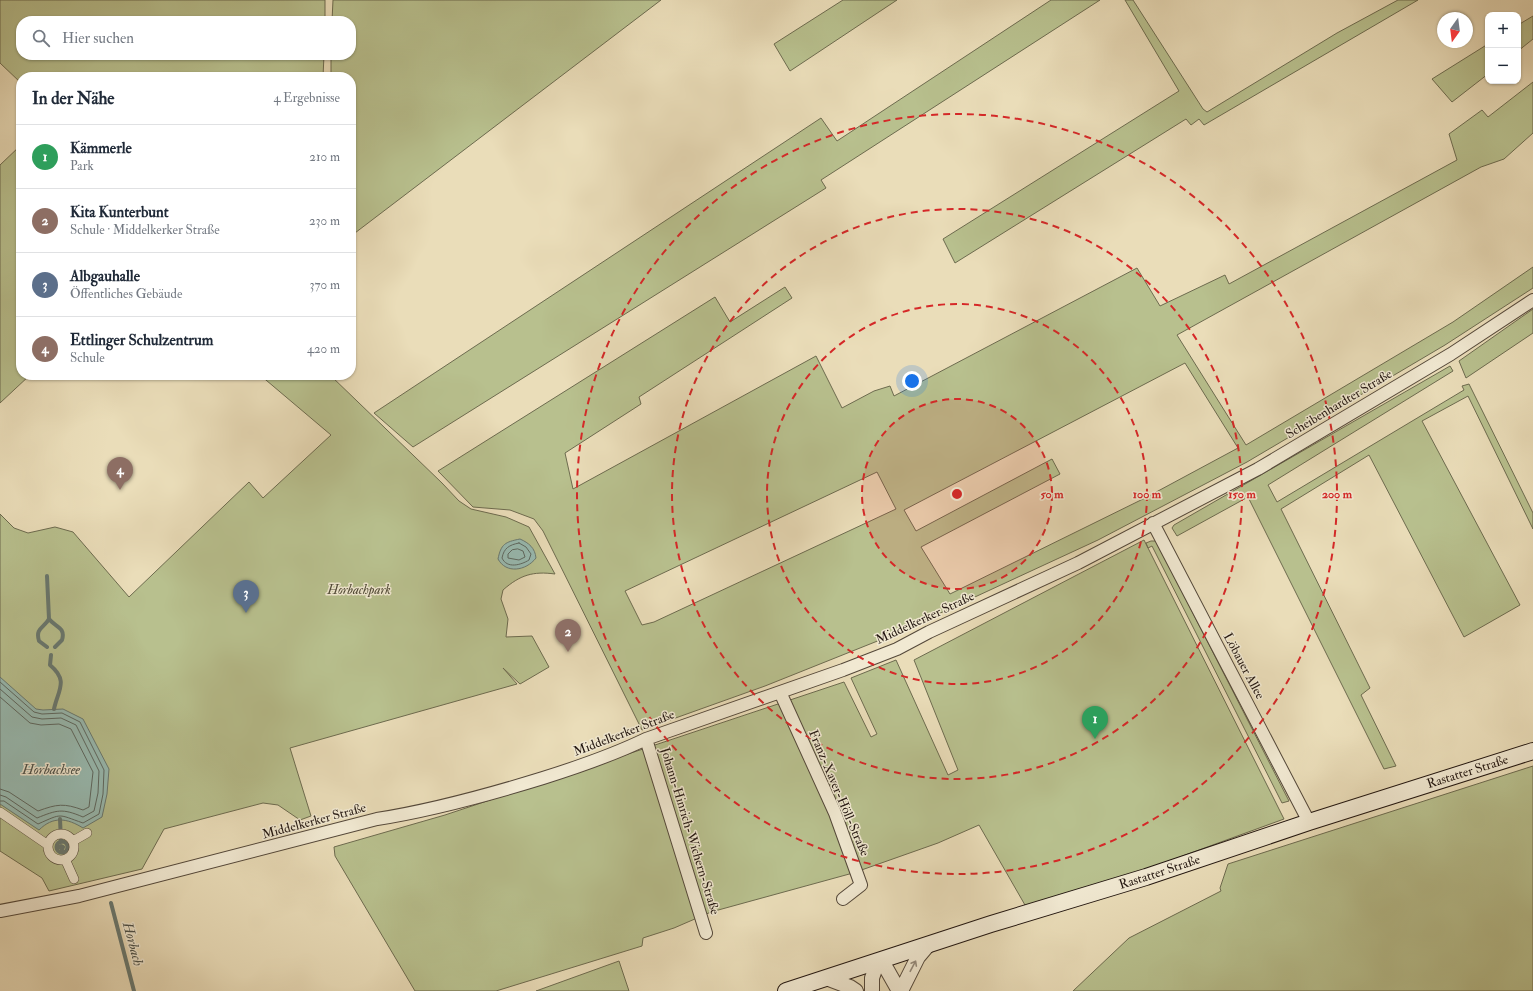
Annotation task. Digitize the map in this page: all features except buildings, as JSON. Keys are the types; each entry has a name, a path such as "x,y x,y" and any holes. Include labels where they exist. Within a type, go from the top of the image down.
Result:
{"main road":[{"name":"Rastatter Straße","path":"786,991 929,944 1146,877 1308,822 1533,752"}],"street":[{"name":"Scheibenhardter Straße","path":"1153,524 1264,465 1451,354 1533,300"},
{"name":"Middelkerker Straße","path":"0,911 79,896 377,819 422,812 503,790 575,768 628,748 646,739 843,670 897,649 929,632 1078,563 1153,524"},
{"name":"Löbauer Allee","path":"1153,524 1308,822"},
{"name":"Franz-Xaver-Höll-Straße","path":"780,692 835,814 858,874 861,885 843,899"},
{"name":"Johann-Hinrich-Wichern-Straße","path":"646,739 706,932"},
{"path":"0,812 48,845 51,855 65,859 74,879"},
{"path":"73,841 87,833"},
{"path":"48,845 53,837 61,835 66,836 73,841"},
{"path":"65,859 72,852 73,841"},
{"path":"900,991 918,957 929,944"},
{"path":"872,991 872,978 878,961 886,968 900,991"},
{"path":"826,978 850,987 856,991"}],"green space":[{"path":"0,0 325,0 325,16 16,16 16,60 324,60 323,72 16,72 16,78 0,63"},
{"path":"333,0 661,0 356,232 356,72 331,72 331,60 356,60 356,16 332,16"},
{"path":"843,0 897,0 790,71 774,44"},
{"path":"1051,0 1100,0 821,180 826,188 413,447 374,413 821,118 837,141"},
{"path":"1125,0 1133,0 1203,109 1207,112 1337,33 1398,0 1418,0 1204,125 1199,119 1191,125 1186,119 955,263 943,239 1179,91"},
{"path":"1533,16 1533,39 1521,49 1521,48 1521,23"},
{"path":"1485,46 1485,76 1452,102 1432,79"},
{"path":"1533,82 1533,133 1504,159 1481,167 1177,335 1246,445 1453,322 1533,267 1533,288 1445,345 1247,462 1098,540 895,634 765,686 642,730 543,531 534,519 510,510 473,507 438,471 715,297 730,322 785,287 792,298 639,397 641,404 565,453 573,489 816,356 842,408 874,391 890,386 894,396 1137,268 1160,306 1225,275 1229,284 1457,160 1449,134 1482,110 1488,117","holes":["1185,363 1238,448 1145,498 950,594 921,547 1060,474 1052,459 916,531 904,510","877,472 896,509 654,622 642,625 625,591"]},
{"path":"16,150 16,380 25,380 0,403 0,165"},
{"path":"1533,309 1533,333 1466,378 1459,361"},
{"path":"1450,366 1453,371 1268,485 1277,502 1464,390 1462,386 1469,384 1533,513 1533,529 1468,396 1422,421 1520,605 1464,637 1369,455 1281,509 1370,688 1361,695 1396,766 1384,769 1248,497 1177,536 1172,528 1174,525"},
{"name":"Horbachpark","path":"266,380 335,380 459,501 471,509 506,517 529,527 555,574 540,573 527,575 515,581 503,590 501,599 508,619 506,637 532,636 549,667 520,684 503,668 517,684 290,748 311,816 300,820 278,805 263,803 164,829 142,869 49,891 42,878 0,851 0,514 14,528 28,533 55,527 73,532 129,597 249,482 263,498 331,435"},
{"path":"1144,540 1284,819 1029,912 979,825 938,843 853,873 711,912 674,928 643,938 642,946 496,991 415,991 335,856 334,847 445,815 844,682 871,737 877,734 851,678 896,660 948,775 958,770 914,660"},
{"path":"1156,541 1289,801 1282,803 1152,546 1148,548 1146,543"},
{"path":"1533,766 1533,991 1073,991 1129,938 1221,891 1220,888 1228,864"},
{"path":"619,961 629,991 536,991"}],"water":[{"path":"520,539 531,546 536,558 527,566 511,569 502,564 498,559 504,544"},
{"name":"Horbachsee","path":"0,677 36,709 63,709 83,719 109,769 107,794 102,817 83,828 71,822 60,820 50,822 39,830 0,804"}],"waterway":[{"path":"47,576 49,619 38,633 39,641 47,647"},
{"path":"49,619 61,630 63,636 62,640 55,647"},
{"path":"51,655 50,665 56,671 61,681 60,691 54,709"},
{"path":"60,819 61,842"},
{"path":"60,842 64,842 66,843 67,847 66,851 60,852 57,849 57,845 60,842"},
{"path":"61,846 63,847 62,849 60,847 61,846"},
{"name":"Horbach","path":"111,903 134,991"}],"place":[{"name":"Ettlinger Schulzentrum","path":"120,490"},
{"name":"Albgauhalle","path":"246,613"},
{"name":"Kita Kunterbunt","path":"568,652"},
{"name":"Kämmerle","path":"1095,739"}]}
